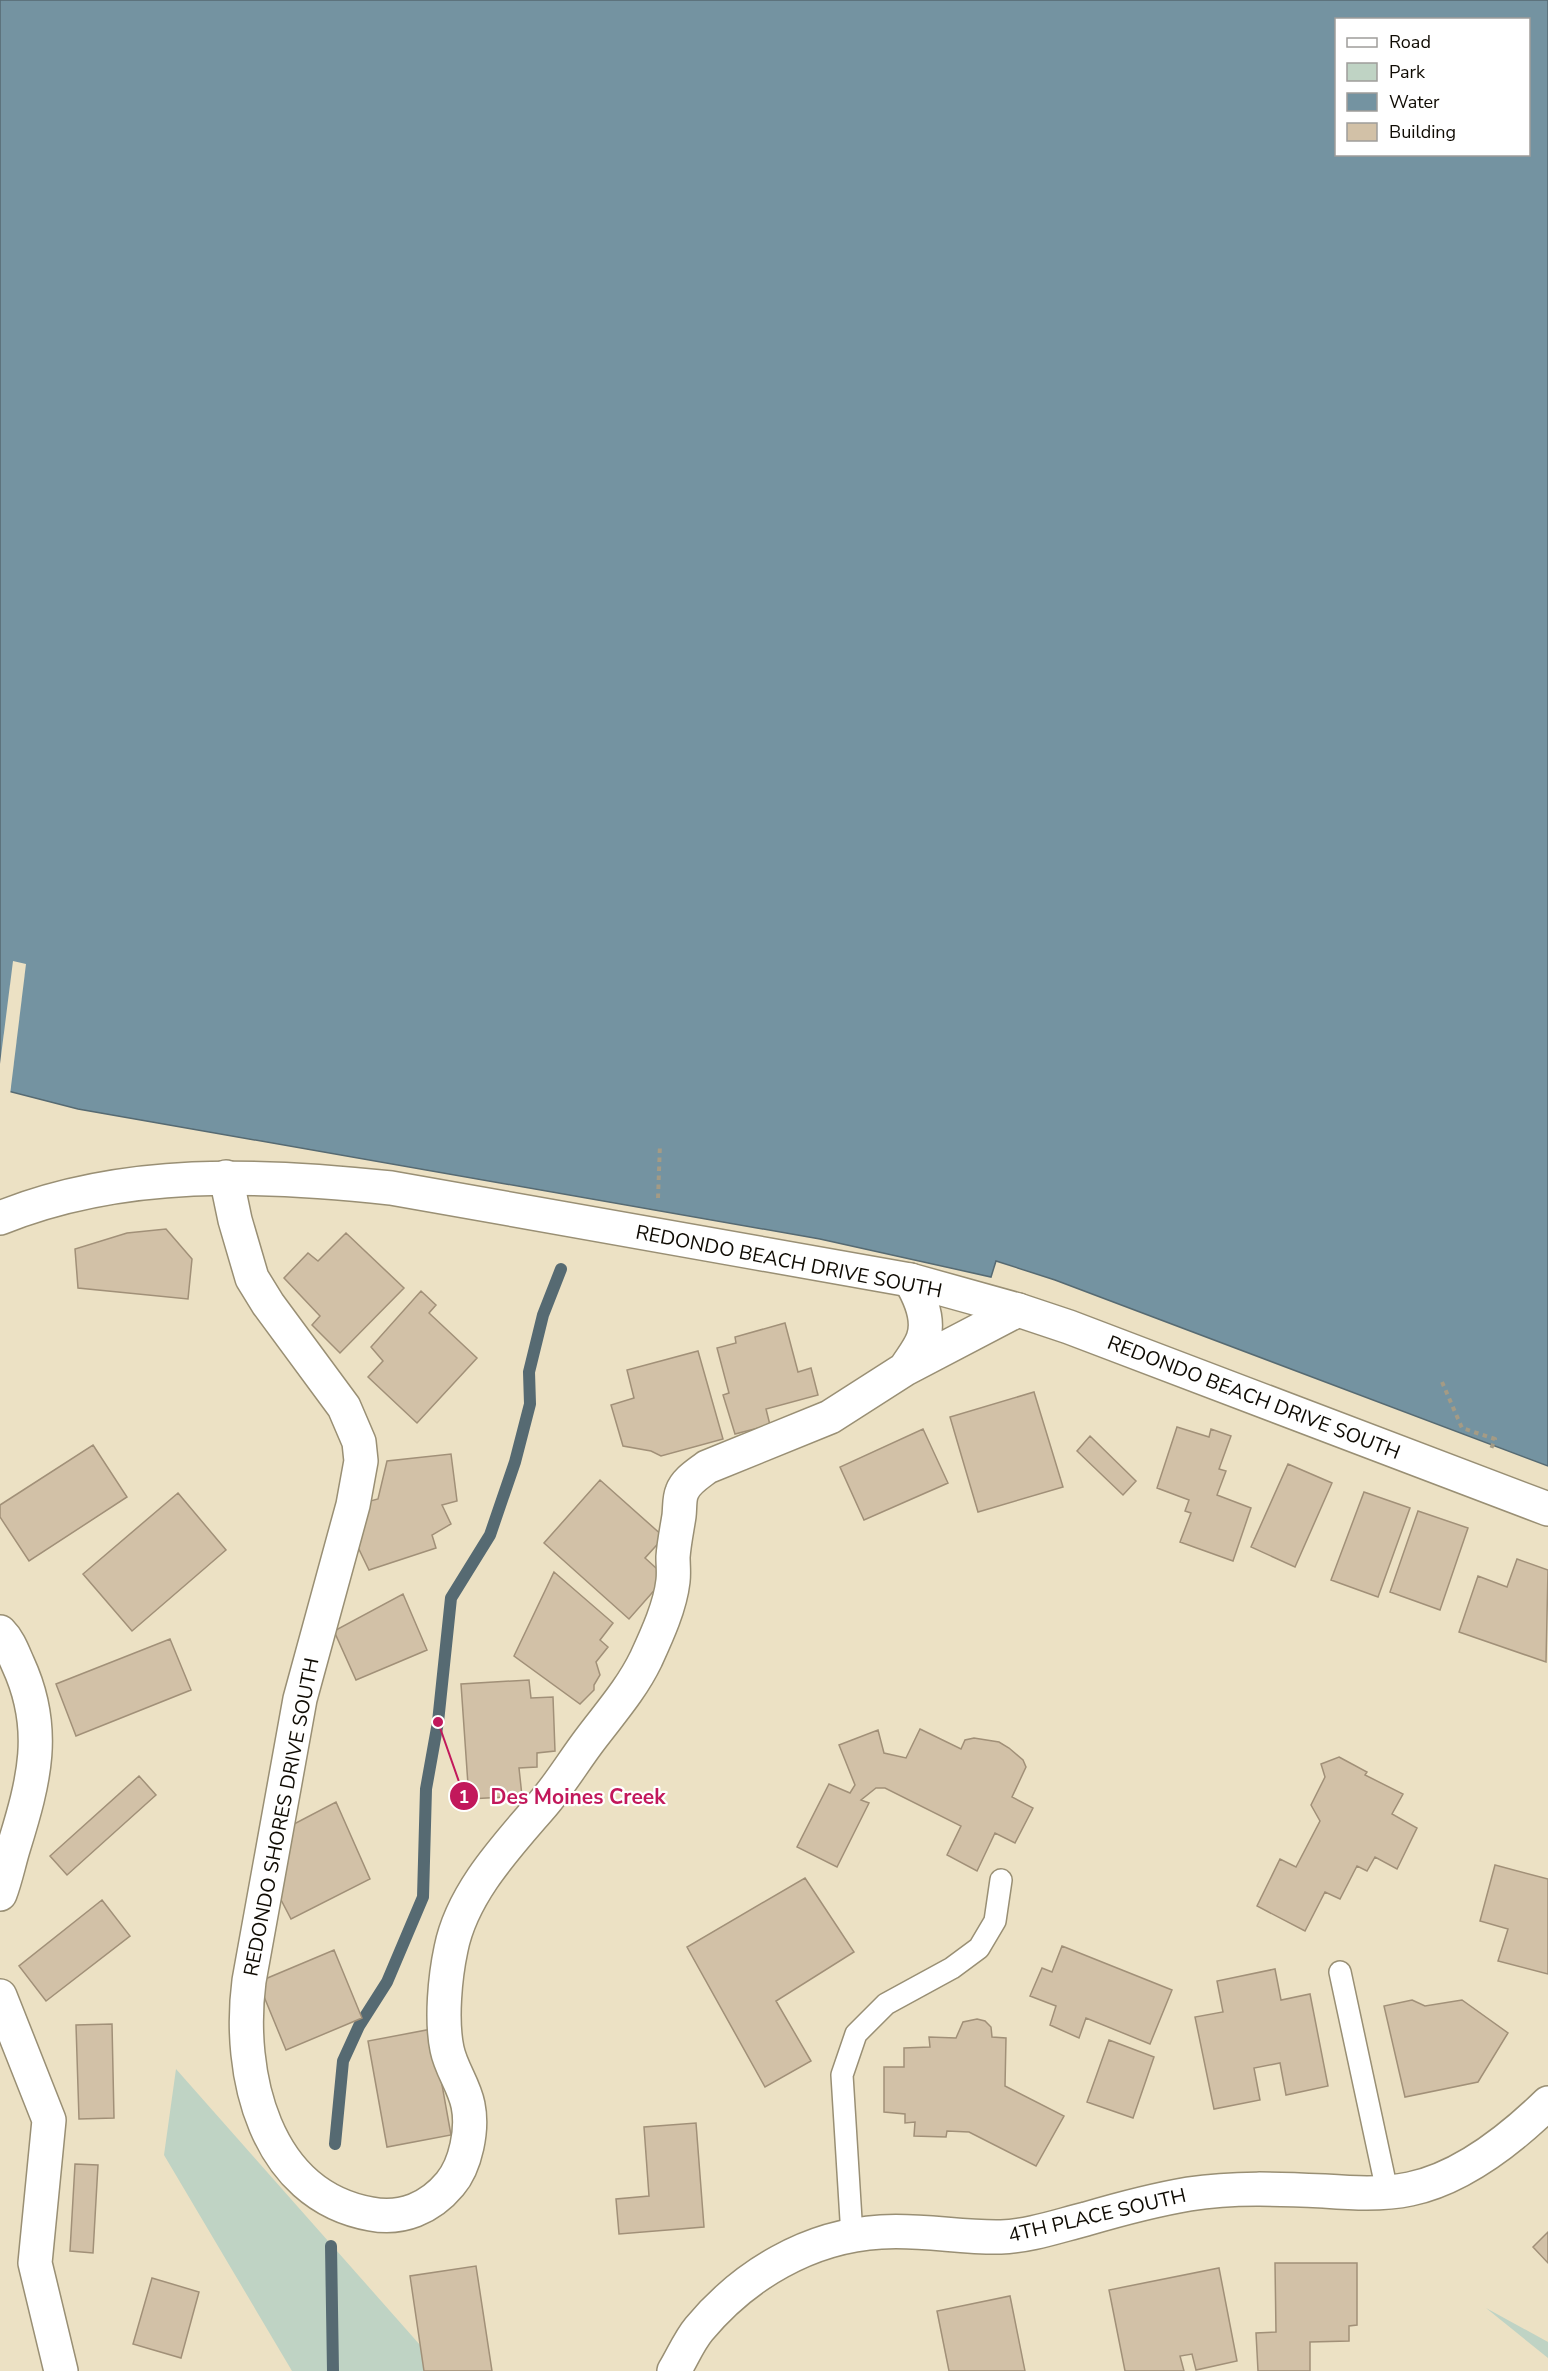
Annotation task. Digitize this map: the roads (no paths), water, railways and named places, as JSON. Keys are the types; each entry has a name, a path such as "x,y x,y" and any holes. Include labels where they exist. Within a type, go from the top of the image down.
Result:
{"street":[{"name":"REDONDO SHORES DRIVE SOUTH","path":"226,1177 246,1260 258,1289 344,1407 359,1442 361,1461 358,1483 300,1699 246,2008 250,2066 255,2098 272,2141 292,2169 307,2185 329,2200 347,2208 386,2216 409,2213 438,2197 453,2181 462,2161 469,2132 468,2106 452,2066 445,2032 448,1967 457,1929 490,1869 546,1801 619,1702 646,1659 667,1609 673,1581 673,1556 682,1492 690,1480 707,1467 830,1417 905,1369 1018,1310"},
{"name":"REDONDO BEACH DRIVE SOUTH","path":"0,1218 22,1209 103,1188 187,1178 317,1180 391,1188 910,1280 1018,1310 1080,1331 1548,1509"},
{"path":"905,1369 923,1338 924,1323 921,1299 910,1280"},
{"path":"0,1632 6,1638 33,1702 36,1730 31,1788 0,1894"},
{"path":"0,1996 49,2120 35,2263 61,2371"},
{"name":"4TH PLACE SOUTH","path":"674,2371 697,2331 741,2286 772,2266 808,2248 852,2236 880,2232 1001,2237 1024,2234 1136,2205 1191,2193 1221,2190 1252,2188 1356,2193 1410,2189 1430,2183 1462,2168 1505,2140 1548,2103"}],"lane":[{"path":"852,2236 842,2075 856,2034 886,2004 952,1968 979,1948 995,1921 1001,1880"},
{"path":"1340,1972 1387,2191"}],"water":[{"path":"0,0 1548,0 1548,1466 1055,1280 996,1261 991,1277 820,1239 78,1109 0,1089"}],"waterway":[{"path":"335,2144 343,2061 359,2026 387,1982 423,1897 426,1789 438,1722 451,1598 490,1535 515,1462 530,1404 529,1372 543,1315 561,1269"},
{"path":"331,2246 333,2371"}],"place":[{"name":"Des Moines Creek","path":"438,1722"}]}
